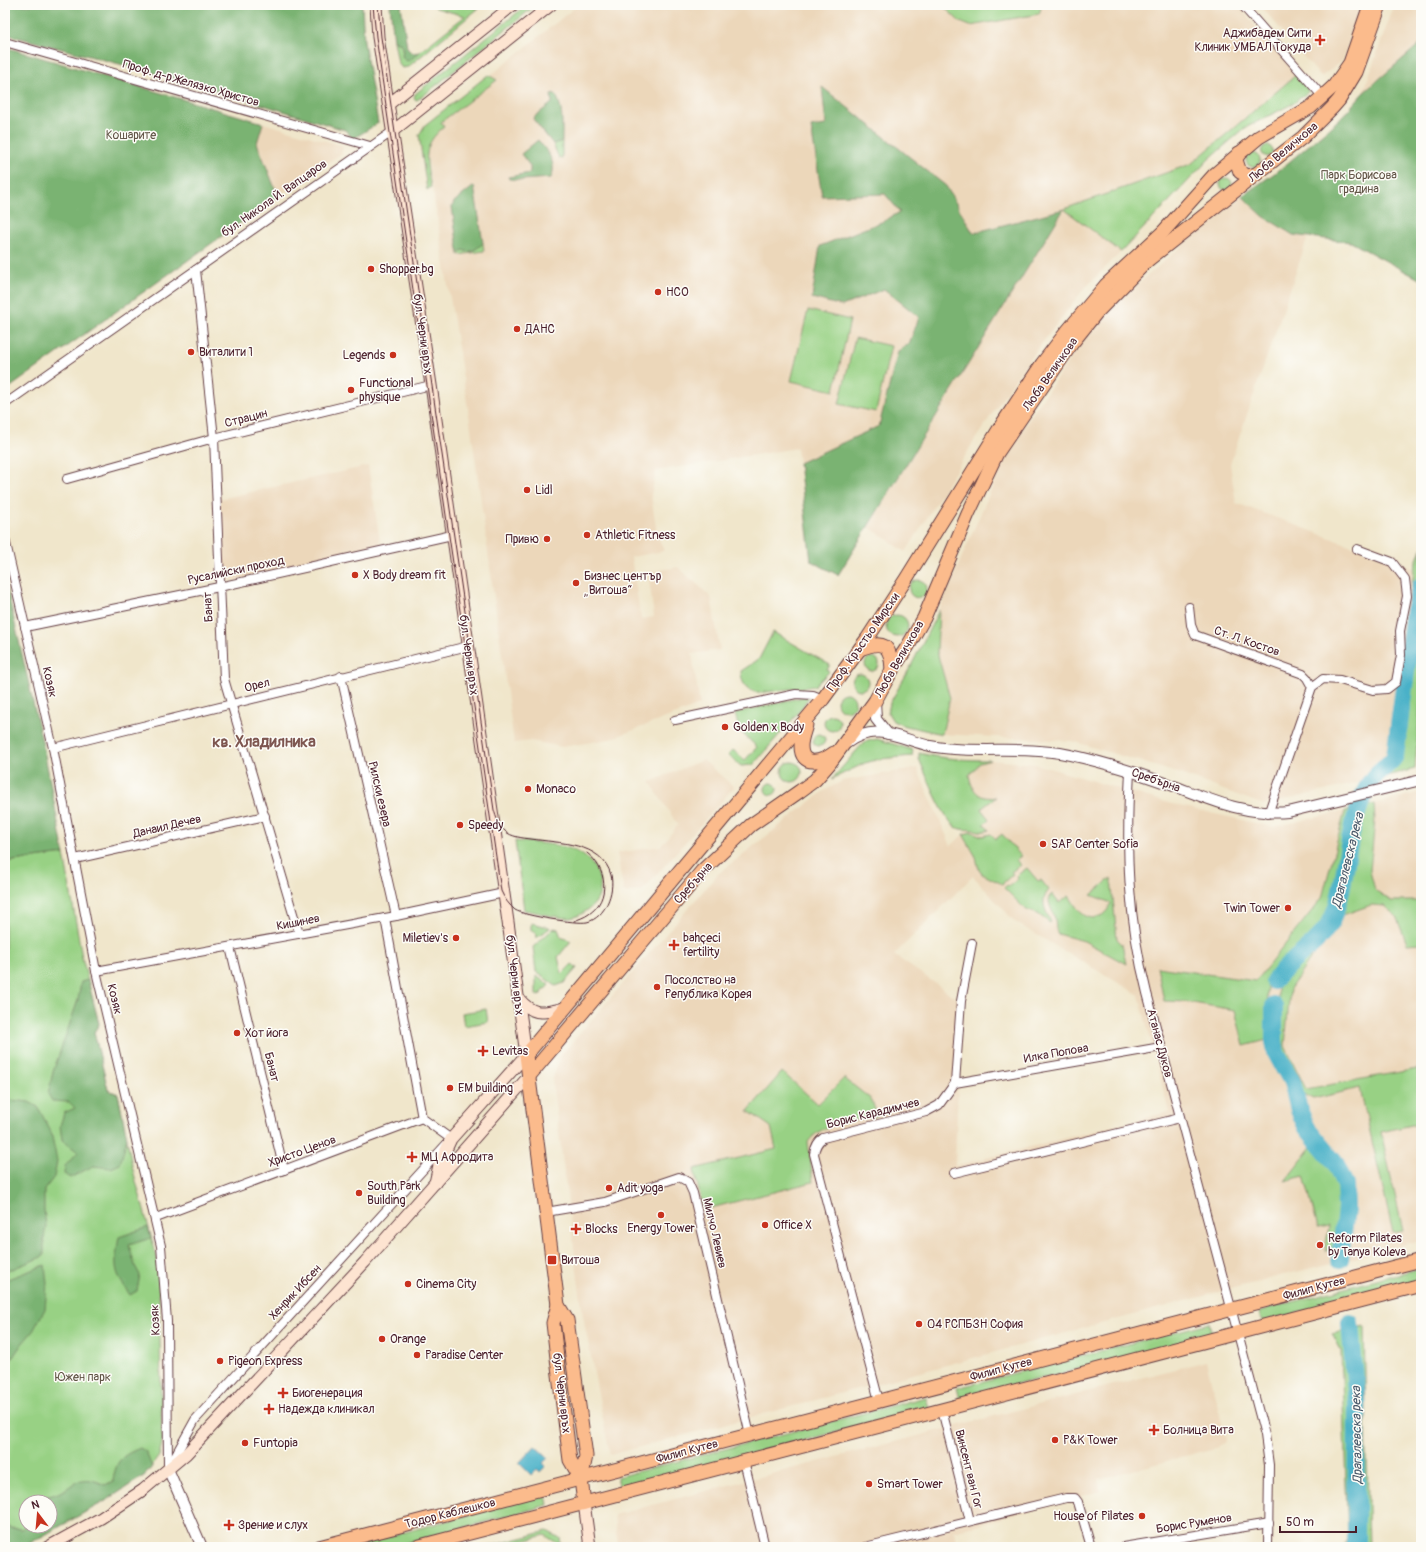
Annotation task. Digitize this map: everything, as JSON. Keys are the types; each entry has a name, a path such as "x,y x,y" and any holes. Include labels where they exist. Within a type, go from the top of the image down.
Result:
{"main road":[{"name":"бул. Черни връх","path":"376,5 378,37 431,385 504,893 558,1305 567,1320 586,1456 581,1479 590,1547"},
{"path":"389,104 513,5"},
{"name":"бул. Никола Й. Вапцаров","path":"393,130 551,5"},
{"path":"1323,96 1339,79 1350,63 1370,5"},
{"name":"Люба Величкова","path":"839,749 874,701 924,618 968,514 997,453 1080,332 1096,312 1148,260 1303,137 1339,100 1356,72 1380,5"},
{"name":"Люба Величкова","path":"906,578 1003,423 1042,364 1106,285 1163,232 1214,175 1239,153 1259,137 1290,119 1323,96"},
{"path":"1290,119 1301,119 1305,123 1307,129 1303,137"},
{"path":"1239,153 1236,160 1240,172 1248,176 1256,174"},
{"name":"Проф. Кръстьо Мирски","path":"823,699 860,649 906,578"},
{"path":"860,649 874,644 881,644 886,648 892,659 892,670"},
{"name":"Сребърна","path":"526,1055 808,719 823,699"},
{"path":"808,719 801,744 801,751 808,759 820,761 839,749"},
{"name":"Сребърна","path":"529,1076 702,871 751,825 815,780 839,749"},
{"path":"518,999 534,1012 566,1008"},
{"name":"Хенрик Ибсен","path":"435,1183 439,1165 451,1139 526,1055"},
{"name":"Хенрик Ибсен","path":"48,1547 101,1518 143,1490 186,1454 365,1262 529,1076"},
{"name":"Филип Кутев","path":"581,1479 1421,1260"},
{"name":"Филип Кутев","path":"584,1503 1421,1286"},
{"name":"Тодор Каблешков","path":"319,1547 581,1479"},
{"name":"Тодор Каблешков","path":"416,1547 584,1503"}],"street":[{"path":"1242,5 1323,96"},
{"name":"Проф. д-р Желязко Христов","path":"5,42 370,146"},
{"name":"бул. Никола Й. Вапцаров","path":"5,404 393,130"},
{"name":"Банат","path":"196,270 214,438 224,680 299,934"},
{"name":"Страцин","path":"67,479 214,438 431,385"},
{"name":"Русалийски проход","path":"24,627 452,535"},
{"name":"Козяк","path":"5,539 53,748 96,971 156,1218 161,1246 167,1321 168,1469"},
{"path":"1268,814 1312,687 1323,679 1340,680 1373,690 1387,689 1396,682 1401,655 1400,631 1407,596 1405,579 1392,562 1357,549"},
{"name":"Ст. Л. Костов","path":"1189,607 1191,625 1195,635 1303,674 1308,678 1312,687"},
{"name":"Орел","path":"53,748 468,646"},
{"name":"Рилски езера","path":"341,676 396,916"},
{"name":"Проф. Кръстьо Мирски","path":"675,720 796,694 813,695 823,699"},
{"path":"874,701 876,719 888,734"},
{"name":"Сребърна","path":"839,749 862,734 875,732 888,734 930,746 962,750 1059,753 1130,771 1245,811 1268,814 1288,812 1421,780"},
{"name":"Атанас Дуков","path":"1130,771 1127,842 1129,890 1137,951 1230,1310 1265,1435 1269,1465 1268,1545"},
{"name":"Данаил Дечев","path":"75,859 264,816"},
{"name":"Кишинев","path":"96,971 396,916 504,893"},
{"path":"385,918 422,1118 451,1139"},
{"path":"955,1083 961,1001 972,943"},
{"name":"Банат","path":"230,947 284,1170"},
{"name":"Илка Попова","path":"955,1083 1161,1047"},
{"name":"Борис Карадимчев","path":"879,1401 814,1150 819,1141 823,1138 926,1112 939,1105 955,1083"},
{"name":"Христо Ценов","path":"156,1218 422,1118"},
{"path":"954,1173 1180,1118"},
{"name":"Хенрик Ибсен","path":"168,1469 195,1420 451,1139"},
{"name":"Милчо Левиев","path":"546,1212 605,1202 679,1177 688,1182 693,1193 750,1435"},
{"name":"Винсент ван Гог","path":"865,1547 970,1521 942,1410"},
{"path":"744,1462 765,1547"},
{"path":"168,1469 202,1547"},
{"path":"970,1521 1066,1498 1075,1498 1078,1502 1091,1547"},
{"name":"Борис Руменов","path":"1123,1547 1269,1523"}],"shaded area":[{"path":"578,5 1238,5 1296,75 1191,164 1064,209 1121,252 1083,290 1023,368 974,441 906,552 869,527 1063,210 892,440 799,463 797,448 656,471 651,495 657,534 664,551 631,557 641,619 654,617 648,572 678,567 711,597 720,650 692,654 700,705 610,739 562,747 531,741 514,743 470,421 423,130"},
{"name":"Аджибадем Сити Клиник УМБАЛ Токуда","path":"1260,5 1361,5 1343,60 1321,77"},
{"path":"1394,5 1421,5 1421,43 1363,93"},
{"path":"263,123 343,146 342,153 278,196 257,143"},
{"path":"1242,196 1263,216 1293,235 1308,237 1230,464 1236,503 1414,569 1392,750 1366,781 1264,805 1181,774 1072,741 942,734 950,698 937,652 939,610 1009,448 1095,322 1186,242"},
{"path":"368,466 381,548 222,583 220,499"},
{"path":"1421,694 1421,768 1415,769 1420,716"},
{"path":"703,760 734,787 643,890 624,893 617,853 661,846 678,825 650,782"},
{"path":"991,760 1035,764 1175,805 1273,827 1421,792 1421,1241 1264,1280 610,1455 583,1316 552,1080 561,1055 718,874 824,791 842,781 917,768 951,846 976,822 978,796 974,791 969,775 981,763","holes":["973,876 1015,922 1139,995 1169,1112 955,1166 961,1001 894,955"]},
{"path":"1206,1361 1226,1439 1224,1444 1219,1447 1099,1479 1100,1491 954,1531 957,1547 618,1547 614,1515"}],"green space":[{"path":"5,5 362,5 364,42 378,123 353,139 345,130 192,83 5,34"},
{"path":"390,5 401,5 407,48 412,53 420,52 409,61 405,60 402,56 403,49 401,44 394,41"},
{"path":"434,5 454,5 479,8 408,67 402,68 398,63 394,41 401,44 403,53 413,57 465,16 436,8"},
{"path":"527,5 536,5 423,96 417,100 414,99 415,94"},
{"path":"942,5 1042,5 1039,14 970,26 960,22"},
{"name":"Парк Борисова градина","path":"1421,43 1421,280 1351,242 1293,235 1263,216 1242,196 1282,168 1343,116 1363,93"},
{"name":"Кошарите","path":"5,47 263,123 257,143 278,196 5,391"},
{"path":"488,75 497,80 441,122 444,127 432,140 428,147 427,161 431,187 427,190 419,135 425,125"},
{"path":"1296,75 1309,91 1294,103 1245,128 1209,159 1121,252 1064,209 1191,164"},
{"path":"822,87 946,186 973,233 1064,209 838,575 811,561 799,463 879,426 898,351 909,344 919,317 884,289 842,306 812,298 820,246 884,221 900,212 885,194 822,196 811,127 826,125"},
{"path":"554,93 561,110 562,141 553,144 533,119 552,103 551,95"},
{"path":"538,140 548,153 552,162 553,173 551,178 522,180 509,179 508,177 530,173 530,166 521,154"},
{"path":"562,141 562,158 559,158 553,144"},
{"path":"1267,145 1271,147 1273,151 1271,155 1267,157 1263,155 1261,151 1263,147"},
{"path":"1250,153 1256,153 1260,157 1260,163 1256,167 1250,167 1246,163 1246,157"},
{"path":"1226,178 1230,180 1232,184 1230,188 1226,190 1222,188 1220,184 1222,180"},
{"path":"474,186 483,243 473,250 463,250 460,252 458,249 452,207 454,202"},
{"path":"483,243 484,251 459,255 458,249 472,252"},
{"path":"808,310 850,320 834,391 791,381"},
{"path":"855,338 891,346 876,412 839,404"},
{"path":"1421,548 1421,694 1415,769 1366,781 1392,750 1414,569"},
{"path":"5,580 44,750 64,854 5,862"},
{"path":"918,580 924,583 927,589 924,595 918,598 912,595 909,589 912,583"},
{"path":"939,610 937,652 950,698 942,734 902,725 893,721 888,713 890,703 911,666"},
{"path":"897,615 905,618 908,626 905,634 897,637 889,634 886,626 889,618"},
{"path":"773,632 830,665 827,670 829,672 815,686 758,693 747,688 743,682 741,671 759,659"},
{"path":"872,657 877,659 879,664 877,669 872,671 867,669 865,664 867,659"},
{"path":"860,674 866,676 868,682 866,688 860,690 854,688 852,682 854,676"},
{"path":"842,693 850,693 855,698 853,709 850,711 842,711 837,706 837,698"},
{"path":"802,697 809,697 798,713 753,765 741,766 728,755 733,750 745,760 757,747 739,730 735,713"},
{"path":"832,715 838,717 840,723 838,729 832,731 826,729 824,723 826,717"},
{"path":"819,734 823,736 825,740 823,744 819,746 815,744 813,740 815,736"},
{"path":"877,739 913,750 912,756 880,759 865,763 832,779 864,742"},
{"path":"919,753 955,759 991,760 980,763 969,775 972,786 977,793 985,797 996,797 981,809 989,819 984,824 989,830 982,831 961,829 956,827 951,822 935,796 919,759"},
{"path":"792,762 799,765 802,772 799,779 792,782 785,779 782,772 785,765"},
{"path":"769,783 773,783 777,789 773,795 769,795 765,791 765,787"},
{"path":"1374,804 1375,820 1370,871 1375,890 1391,901 1421,901 1421,943 1407,944 1396,916 1384,906 1371,905 1340,916 1290,989 1285,1046 1306,1089 1417,1069 1421,1082 1421,1123 1381,1132 1403,1231 1393,1233 1360,1088 1313,1099 1299,1092 1278,1049 1278,982 1286,970 1320,942 1334,922 1344,895 1364,807"},
{"path":"1355,809 1334,898 1316,933 1276,967 1268,979 1267,1040 1244,1046 1235,1010 1187,1002 1164,1001 1157,967 1256,981 1322,898 1345,811"},
{"path":"972,832 982,836 991,834 996,839 1002,834 1021,856 1016,860 1021,865 1011,872 1013,874 1002,884 982,874 979,870 976,857 963,834"},
{"path":"515,841 563,847 578,852 586,857 597,872 600,880 600,889 594,905 580,915 569,918 524,910"},
{"name":"Южен парк","path":"64,854 82,957 99,1024 94,1032 108,1090 118,1094 133,1170 157,1258 159,1287 162,1443 159,1456 145,1475 107,1500 58,1527 58,1494 18,1494 18,1534 46,1534 23,1547 5,1547 5,862"},
{"path":"1027,868 1038,881 1041,880 1049,890 1044,898 1044,906 1051,922 1050,923 1038,914 1026,910 1004,888 1018,879 1016,876"},
{"path":"1111,878 1117,939 1122,944 1126,964 1084,941 1058,934 1049,903 1049,897 1052,894 1059,903 1069,896 1083,914 1087,917 1096,918 1106,911 1111,903 1091,895"},
{"path":"531,923 550,928 536,938 535,931 531,931"},
{"path":"554,928 558,929 561,937 571,941 558,957 562,974 572,964 577,968 564,983 556,986 536,972 533,947"},
{"path":"536,976 549,985 539,996 536,995"},
{"path":"88,980 99,1024 94,1032 108,1090 118,1094 127,1138 120,1164 111,1168 93,1166 70,1178 64,1174 65,1166 78,1152 62,1140 60,1126 64,1113 75,1108 69,1102 52,1101 48,1094 53,1072 78,1000 81,982"},
{"path":"486,1009 488,1022 464,1026 462,1013"},
{"path":"782,1072 818,1104 844,1078 872,1100 877,1116 830,1126 814,1135 808,1142 813,1182 703,1210 694,1169 776,1149 771,1127 748,1111"},
{"path":"5,1097 11,1100 29,1102 38,1107 51,1132 57,1161 54,1177 44,1190 46,1226 44,1256 5,1272"},
{"path":"1315,1143 1327,1155 1335,1167 1340,1179 1342,1191 1342,1217 1337,1248 1325,1251 1329,1226 1318,1228 1304,1176 1285,1181"},
{"path":"148,1227 151,1238 129,1245 135,1266 140,1275 137,1291 130,1295 120,1280 116,1268 116,1255 119,1237"},
{"path":"45,1265 47,1284 45,1309 33,1331 21,1345 5,1369 5,1280"},
{"path":"1421,1268 1421,1281 1262,1322 1259,1311"},
{"path":"1209,1323 1212,1335 960,1399 957,1388"},
{"path":"1364,1326 1369,1547 1345,1547 1348,1538 1341,1351 1332,1334"},
{"path":"926,1397 929,1408 620,1488 617,1477"},
{"path":"140,1448 146,1452 152,1467 145,1475 107,1500 58,1527 58,1494 55,1494 81,1480 95,1481 105,1485 113,1481 118,1463 128,1454"},
{"path":"546,1494 548,1505 391,1547 350,1547"},
{"path":"5,1524 11,1528 18,1529 18,1534 46,1534 23,1547 5,1547"},
{"path":"547,1531 560,1538 561,1546 545,1535 502,1547 487,1547"}],"water":[{"path":"535,1446 548,1458 543,1463 546,1466 540,1472 537,1469 531,1475 519,1463"}],"waterway":[{"name":"Драгалевска река","path":"1274,981 1287,966 1317,940 1329,925 1342,888 1351,834 1362,799 1370,782 1395,756 1414,611 1421,586"},
{"name":"Драгалевска река","path":"1274,1006 1274,1041 1276,1053 1292,1082 1299,1110 1307,1128 1335,1162 1345,1185 1346,1208 1340,1259"},
{"name":"Драгалевска река","path":"1350,1323 1357,1403 1356,1547"}],"tram line":[{"path":"373,5 376,37 501,891 505,899 515,910 539,917 562,921 587,922 593,920 604,910 610,896 612,882 611,875 606,864 589,850 578,846 566,843 521,838 510,835 501,827 494,810 381,37 378,5"},
{"path":"574,921 582,918 596,908 601,900 603,892 604,884 599,867 594,859 587,853"}],"place":[{"name":"Аджибадем Сити Клиник УМБАЛ Токуда","path":"1320,40"},
{"name":"Shopper.bg","path":"371,269"},
{"name":"НСО","path":"658,292"},
{"name":"ДАНС","path":"517,329"},
{"name":"Виталити 1","path":"191,352"},
{"name":"Legends","path":"393,355"},
{"name":"Functional physique","path":"351,390"},
{"name":"Lidl","path":"527,490"},
{"name":"Athletic Fitness","path":"587,535"},
{"name":"Привю","path":"547,539"},
{"name":"X Body dream fit","path":"355,575"},
{"name":"Бизнес център „Витоша“","path":"576,583"},
{"name":"Golden x Body","path":"725,727"},
{"name":"Monaco","path":"528,789"},
{"name":"Speedy","path":"460,825"},
{"name":"SAP Center Sofia","path":"1043,844"},
{"name":"Twin Tower","path":"1288,908"},
{"name":"Miletiev's","path":"456,938"},
{"name":"bahçeci fertility","path":"674,945"},
{"name":"Посолство на Република Корея","path":"657,987"},
{"name":"Хот йога","path":"237,1033"},
{"name":"Levitas","path":"483,1051"},
{"name":"EM building","path":"450,1088"},
{"name":"МЦ Афродита","path":"412,1157"},
{"name":"Adit yoga","path":"609,1188"},
{"name":"South Park Building","path":"359,1193"},
{"name":"Energy Tower","path":"661,1215"},
{"name":"Office X","path":"765,1225"},
{"name":"Blocks","path":"576,1229"},
{"name":"Reform Pilates by Tanya Koleva","path":"1320,1245"},
{"name":"Витоша","path":"552,1260"},
{"name":"Cinema City","path":"408,1284"},
{"name":"04 РСПБЗН София","path":"919,1324"},
{"name":"Orange","path":"382,1339"},
{"name":"Paradise Center","path":"417,1355"},
{"name":"Pigeon Express","path":"220,1361"},
{"name":"Биогенерация","path":"283,1393"},
{"name":"Надежда клиникал","path":"269,1409"},
{"name":"Болница Вита","path":"1154,1430"},
{"name":"P&K Tower","path":"1055,1440"},
{"name":"Funtopia","path":"245,1443"},
{"name":"Smart Tower","path":"869,1484"},
{"name":"House of Pilates","path":"1142,1516"},
{"name":"Зрение и слух","path":"229,1525"}],"district":[{"name":"кв. Хладилника","path":"264,741"}]}
